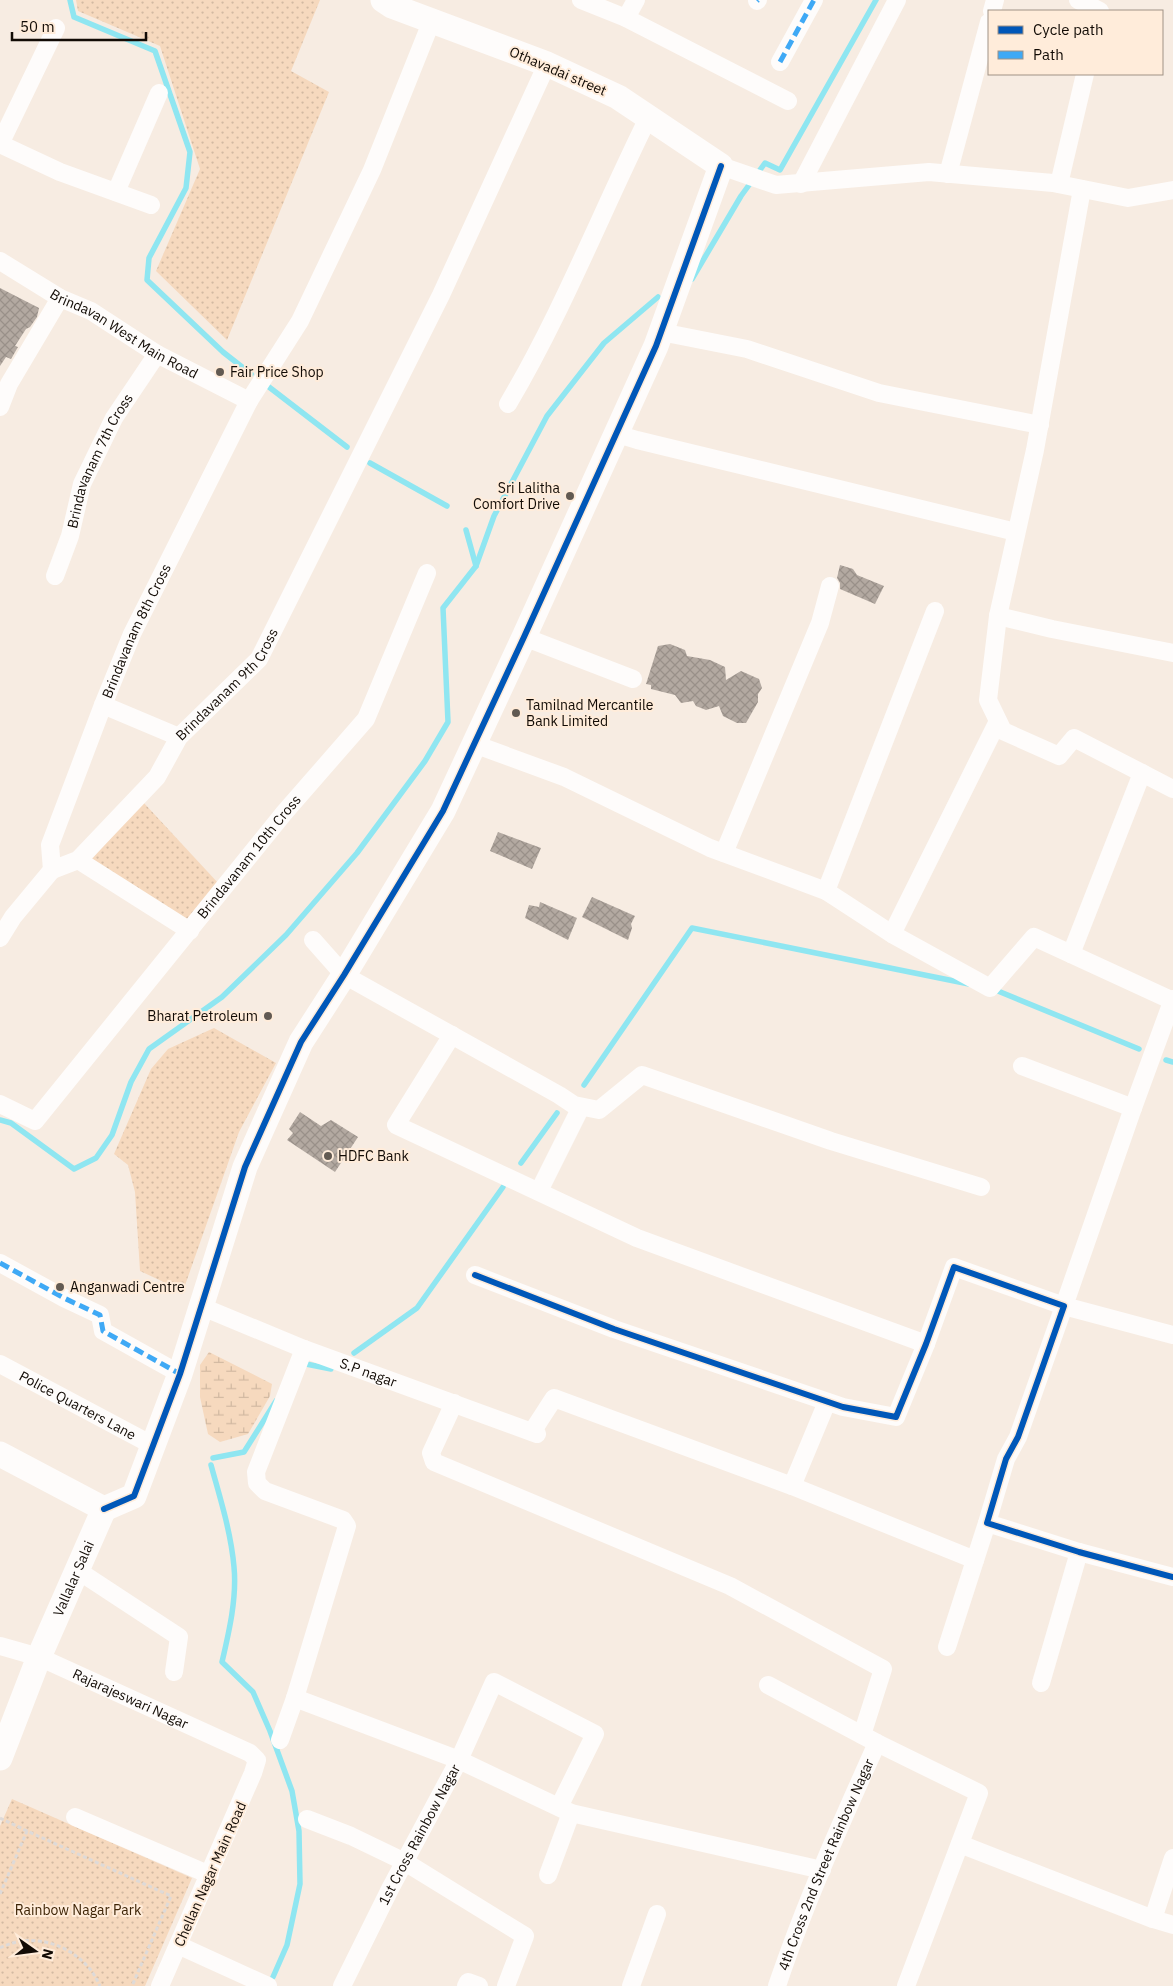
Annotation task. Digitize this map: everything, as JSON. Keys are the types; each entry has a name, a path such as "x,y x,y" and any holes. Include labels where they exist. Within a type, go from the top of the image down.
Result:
{"street":[{"path":"581,0 626,18 788,101"},
{"path":"626,18 636,0"},
{"path":"780,62 814,0"},
{"path":"800,184 897,0"},
{"path":"1078,0 1098,10"},
{"name":"Othavadai street","path":"389,2 547,64 618,97 648,118 729,168"},
{"name":"Brindavanam 8th Cross","path":"52,870 50,845 132,634 249,401 300,321 372,170 432,20"},
{"path":"948,174 988,26"},
{"path":"56,28 0,144 60,172 152,205"},
{"name":"Brindavanam 9th Cross","path":"52,870 78,860 157,777 179,737 259,659 441,295 547,64"},
{"path":"1059,184 1085,75"},
{"path":"116,192 159,93"},
{"path":"508,404 532,364 614,186 648,118"},
{"path":"0,1454 104,1509 134,1496 180,1374 245,1167 301,1042 344,975 443,811 617,434 729,168 776,185 929,172 1059,184 1128,198 1173,190"},
{"path":"1082,189 1040,425 998,616 988,700 1003,731 1059,756 1074,738 1173,789"},
{"name":"Brindavan West Main Road","path":"1,265 60,298 91,312 157,354 249,401"},
{"path":"0,407 10,384 60,298"},
{"path":"661,332 747,349 878,393 1040,425"},
{"name":"Brindavanam 7th Cross","path":"55,576 70,536 82,484 114,418 157,354"},
{"path":"617,434 1016,532"},
{"name":"Brindavanam 10th Cross","path":"0,1104 34,1121 284,813 366,719 427,573"},
{"path":"724,853 820,623 830,586"},
{"path":"826,890 935,611"},
{"path":"998,616 1052,629 1173,653"},
{"path":"524,637 633,678"},
{"path":"103,705 179,737"},
{"path":"892,934 998,721"},
{"path":"474,744 564,777 724,853 826,890 892,934 990,988 1034,937 1173,1001 1133,1108 1018,1437 1006,1459 947,1647"},
{"path":"1071,954 1142,773"},
{"path":"78,860 190,931"},
{"path":"0,938 13,917 52,870"},
{"path":"313,940 344,975 559,1094 574,1105 599,1110 642,1075 831,1141 980,1187"},
{"path":"452,1035 396,1125 637,1238 926,1344"},
{"path":"1022,1066 1133,1108"},
{"path":"539,1192 581,1106"},
{"path":"0,1264 100,1315 104,1331 180,1374"},
{"path":"475,1274 614,1329 827,1402 896,1417 926,1344 954,1267 1064,1306 1173,1335"},
{"name":"S.P nagar","path":"200,1306 304,1349 534,1433 554,1398 792,1486"},
{"path":"280,1740 295,1698 347,1526 342,1520 265,1490 257,1483 256,1472 304,1349"},
{"name":"Police Quarters Lane","path":"0,1364 154,1446"},
{"path":"827,1402 792,1486 975,1560"},
{"name":"4th Cross 2nd Street Rainbow Nagar","path":"454,1403 431,1453 434,1462 730,1586 883,1669 869,1739 822,1870 790,1946 777,1986"},
{"name":"Vallalar Salai","path":"0,1758 38,1658 104,1509"},
{"path":"987,1523 1079,1552 1173,1577"},
{"path":"1041,1683 1079,1552"},
{"path":"77,1570 179,1637 174,1672"},
{"name":"Rajarajeswari Nagar","path":"0,1646 38,1658 250,1753 257,1760"},
{"name":"1st Cross Rainbow Nagar","path":"342,1986 459,1760 494,1682 595,1734 565,1810"},
{"path":"768,1685 869,1739 978,1793 906,1986"},
{"path":"295,1698 459,1760 565,1810 822,1870"},
{"name":"Chellan Nagar Main Road","path":"160,1986 210,1875 257,1760"},
{"path":"548,1874 565,1810"},
{"path":"75,1817 210,1875"},
{"path":"307,1819 351,1836 405,1862 525,1936 506,1986"},
{"path":"960,1844 1153,1919 1173,1925"},
{"path":"1153,1919 1173,1858"},
{"path":"631,1986 657,1914"},
{"path":"178,1944 268,1986"},
{"path":"466,1986 468,1982 480,1986"}],"path":[{"path":"0,1818 171,1896 132,1986"},
{"path":"0,1894 28,1832"},
{"path":"0,1948 29,1939 52,1943 75,1955 90,1970 100,1986"}],"green space":[{"path":"76,0 320,0 291,71 329,92 227,340 156,271 200,169 160,46 78,11"},
{"path":"143,802 219,884 187,920 92,859"},
{"path":"214,1028 276,1063 239,1132 183,1291 140,1271 135,1192 128,1165 114,1154 151,1069 168,1049"},
{"path":"209,1352 272,1384 270,1396 248,1434 220,1442 208,1434 200,1397 200,1365"},
{"name":"Rainbow Nagar Park","path":"12,1799 192,1878 145,1986 0,1986 0,1826"}],"building":[{"path":"0,288 39,308 37,317 30,327 26,329 15,346 18,347 11,359 6,357 0,366"},
{"path":"840,565 853,569 857,575 884,586 875,604 840,589 840,583 837,578"},
{"path":"670,644 685,650 687,656 710,660 725,667 726,680 741,671 759,679 762,688 758,694 758,702 746,723 737,723 723,716 719,706 706,710 696,706 693,701 681,703 675,695 651,689 651,685 646,684 658,646"},
{"path":"498,832 541,848 532,869 490,851"},
{"path":"592,897 635,916 631,924 632,928 628,940 582,917"},
{"path":"540,902 577,918 568,940 525,918 529,905 539,907"},
{"name":"HDFC Bank","path":"300,1112 321,1126 331,1120 358,1137 335,1172 287,1140 293,1133 289,1129"}],"waterway":[{"path":"70,0 74,17 155,51 190,152 186,188 149,258 147,280 223,352 251,374"},
{"path":"692,279 741,196 765,163 780,170 876,0"},
{"path":"0,1120 11,1123 74,1169 96,1158 112,1135 131,1082 149,1049 222,997 286,935 357,853 425,761 448,722 443,608 476,566 494,516 547,416 604,343 658,297"},
{"path":"269,387 347,447"},
{"path":"370,463 447,506"},
{"path":"466,530 476,566"},
{"path":"584,1085 692,928 969,984"},
{"path":"993,989 1139,1049"},
{"path":"1166,1060 1173,1062"},
{"path":"521,1163 557,1113"},
{"path":"354,1353 417,1308 503,1187"},
{"path":"301,1363 331,1369"},
{"path":"213,1458 244,1452 276,1401"},
{"path":"211,1465 228,1528 235,1579 230,1627 222,1662 253,1692 270,1731 292,1791 299,1831 300,1884 287,1945 273,1977"}],"marked path":[{"path":"780,62 814,0"},
{"path":"0,1263 64,1298 100,1315 103,1331 180,1374"}],"cycle path":[{"path":"104,1509 134,1496 180,1374 245,1167 301,1042 344,975 443,811 656,346 721,166"},
{"path":"475,1275 614,1329 843,1407 896,1417 926,1344 954,1267 1064,1306 1018,1437 1006,1459 987,1523 1079,1552 1173,1577"}],"place":[{"name":"Fair Price Shop","path":"220,372"},
{"name":"Sri Lalitha Comfort Drive","path":"570,496"},
{"name":"Tamilnad Mercantile Bank Limited","path":"516,713"},
{"name":"Bharat Petroleum","path":"268,1016"},
{"name":"HDFC Bank","path":"328,1156"},
{"name":"Anganwadi Centre","path":"60,1287"}]}
